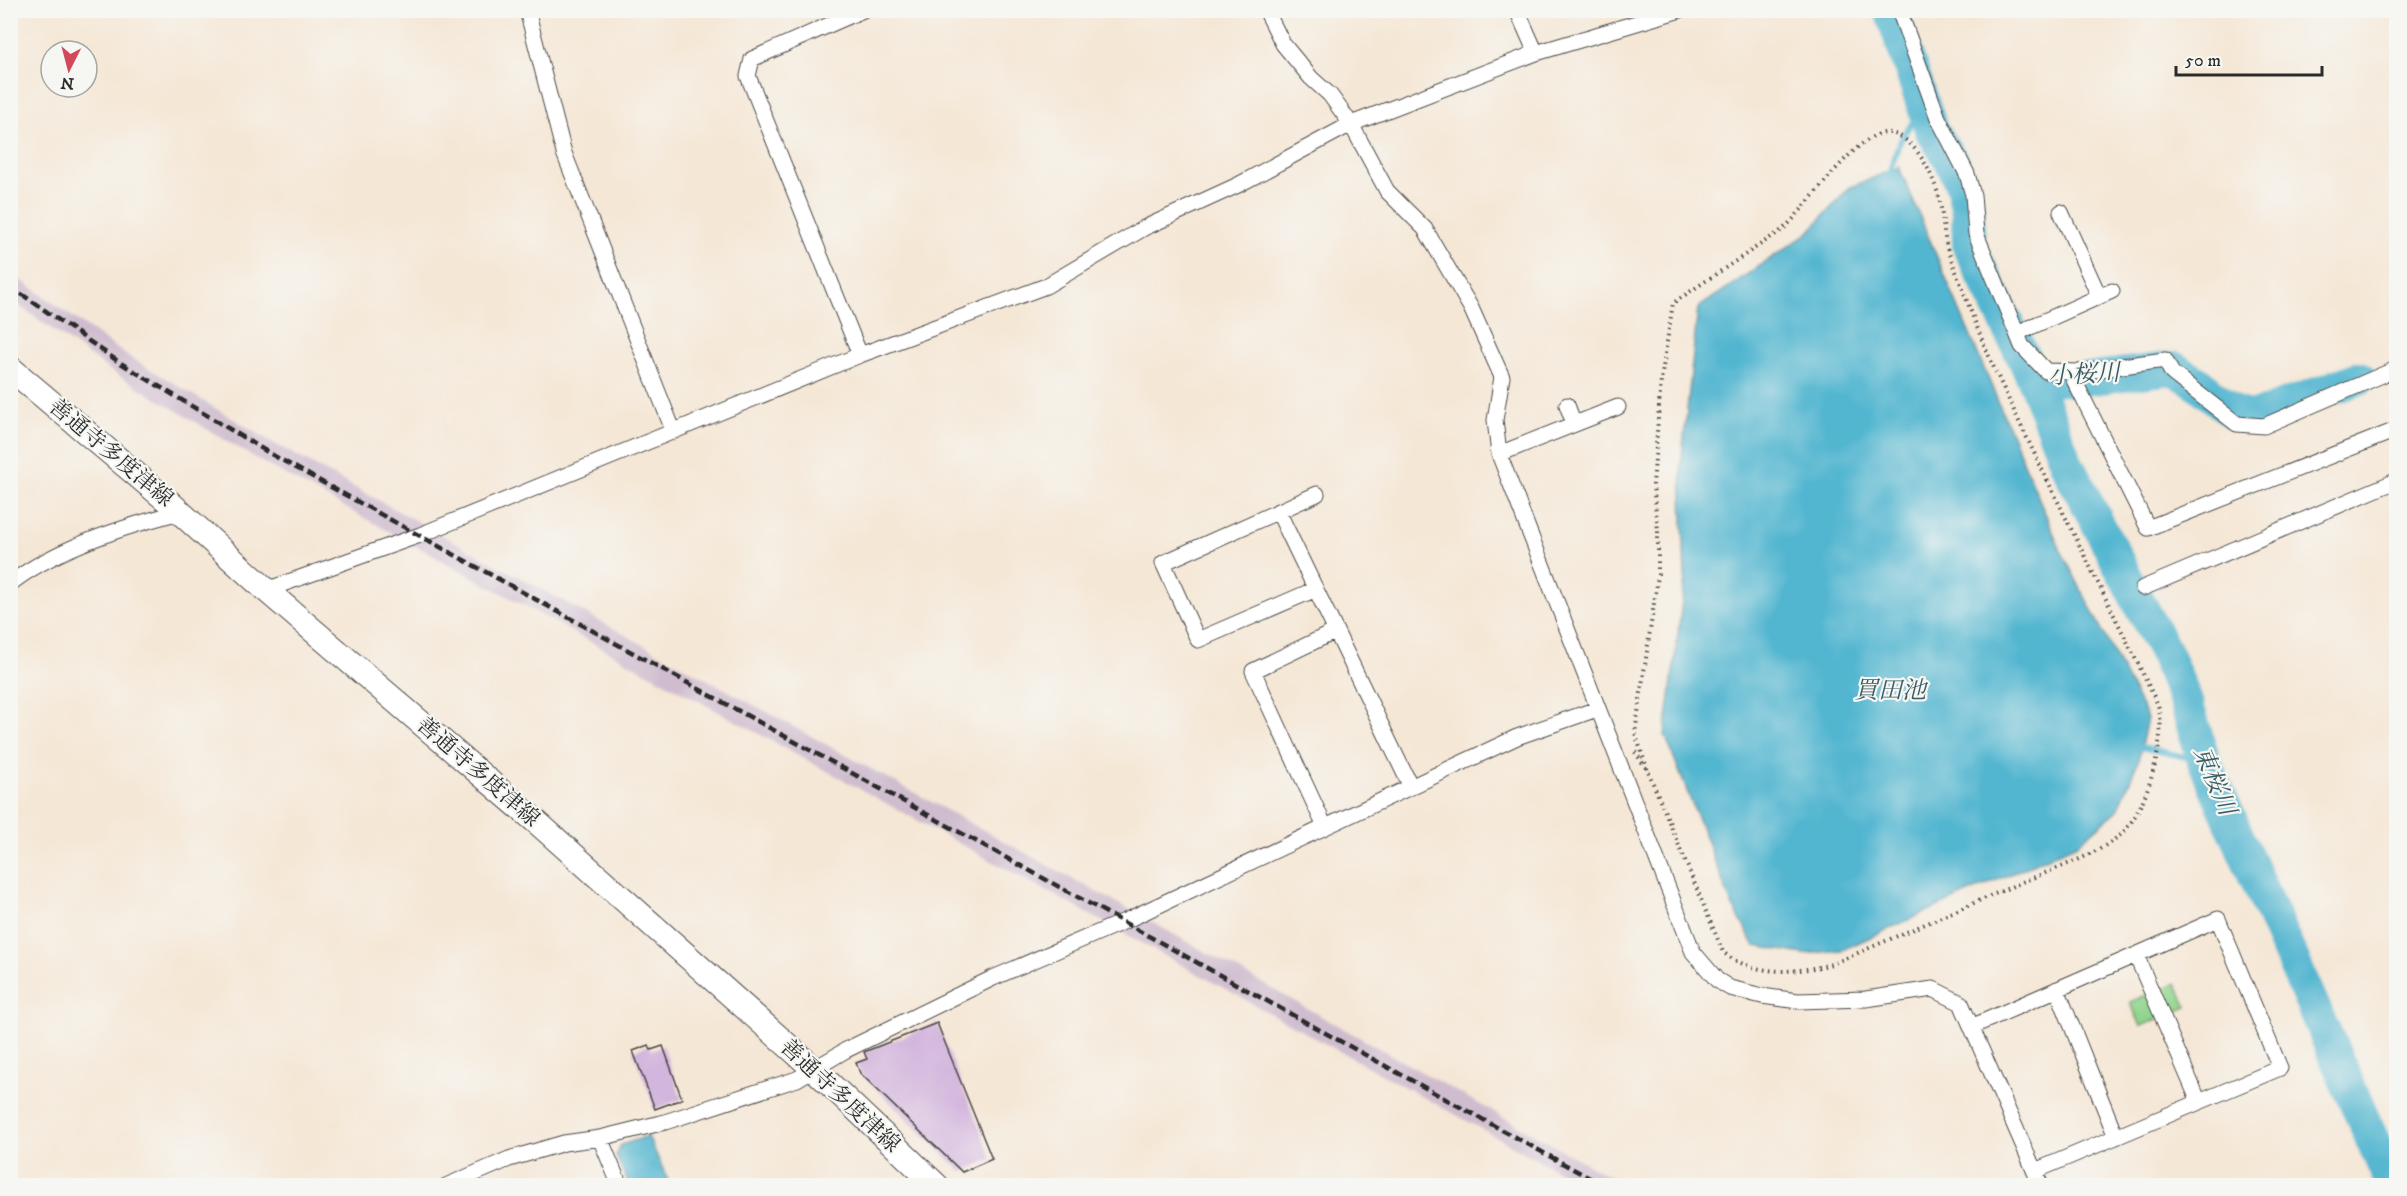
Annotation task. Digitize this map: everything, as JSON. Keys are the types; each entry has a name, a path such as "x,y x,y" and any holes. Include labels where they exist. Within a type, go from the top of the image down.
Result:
{"main road":[{"name":"善通寺多度津線","path":"10,368 180,512 266,590 540,825 814,1070 937,1185"}],"street":[{"path":"527,10 564,153 673,430"},
{"path":"860,355 748,76 752,59 863,10"},
{"path":"1266,10 1283,44 1311,78 1330,95 1351,124 1387,190 1425,229 1471,308 1502,377 1495,420 1499,454 1694,952 1717,980 1741,991 1798,1001 1866,999 1933,989 1961,1003 1971,1027 2038,1178 2115,1137 2280,1068 2218,919 1971,1027"},
{"path":"1517,10 1536,53"},
{"path":"266,590 420,536 860,355 1046,286 1144,228 1238,185 1351,124 1536,53 1680,10"},
{"path":"1899,10 1938,118 1967,174 1973,195 1976,234 2022,346 2046,371 2072,377 2168,366 2237,424 2264,426 2397,369"},
{"path":"2017,333 2105,294 2061,212"},
{"path":"2072,377 2148,528 2397,430"},
{"path":"1567,405 1574,424"},
{"path":"1499,454 1618,407"},
{"path":"2143,588 2397,481"},
{"path":"1316,589 1198,640 1162,563 1317,494"},
{"path":"10,584 26,571 82,545 180,512"},
{"path":"1278,512 1411,787"},
{"path":"1325,827 1253,671 1336,631"},
{"path":"446,1185 509,1159 564,1143 600,1138 665,1122 797,1079 846,1050 993,978 1125,921 1517,737 1597,709"},
{"path":"2136,954 2199,1102"},
{"path":"2056,989 2115,1137"},
{"path":"600,1138 620,1185"}],"path":[{"path":"1634,750 1648,771 1723,952 1744,965 1794,970 1832,964 2106,845 2133,820 2146,791 2158,746 2162,718 2158,705 1994,369 1946,247 1938,194 1929,172 1908,140 1895,134 1876,134 1858,146 1797,218 1782,231 1673,303 1661,380 1653,484 1658,530 1658,576 1635,733 1648,771"}],"shaded area":[{"path":"11,273 123,353 275,444 1139,915 1625,1185 1584,1185 260,461 111,371 11,300"}],"green space":[{"path":"2176,983 2187,1007 2141,1026 2130,1002"}],"water":[{"name":"買田池","path":"1899,167 2059,546 2147,718 2138,761 2118,810 2079,843 1842,950 1804,954 1755,946 1731,903 1665,735 1685,578 1681,465 1698,308 1808,233 1849,188"},
{"path":"648,1136 670,1185 629,1185 616,1156 621,1145"}],"building":[{"path":"937,1023 992,1159 962,1172 860,1073 856,1063 867,1059 864,1052"},
{"path":"649,1045 651,1050 663,1046 682,1099 655,1109 633,1051"}],"waterway":[{"name":"小桜川","path":"1891,10 1932,131 1951,160 1963,188 1968,212 1969,246 2033,377 2078,380 2173,368 2196,382 2234,413 2253,418 2359,378"},
{"path":"1888,177 1901,140 1911,124 1926,111"},
{"name":"東桜川","path":"2033,377 2067,465 2167,656 2186,702 2204,761 2393,1186"},
{"path":"2136,746 2204,761"}],"railway":[{"path":"10,286 119,362 269,453 1604,1186"}]}
